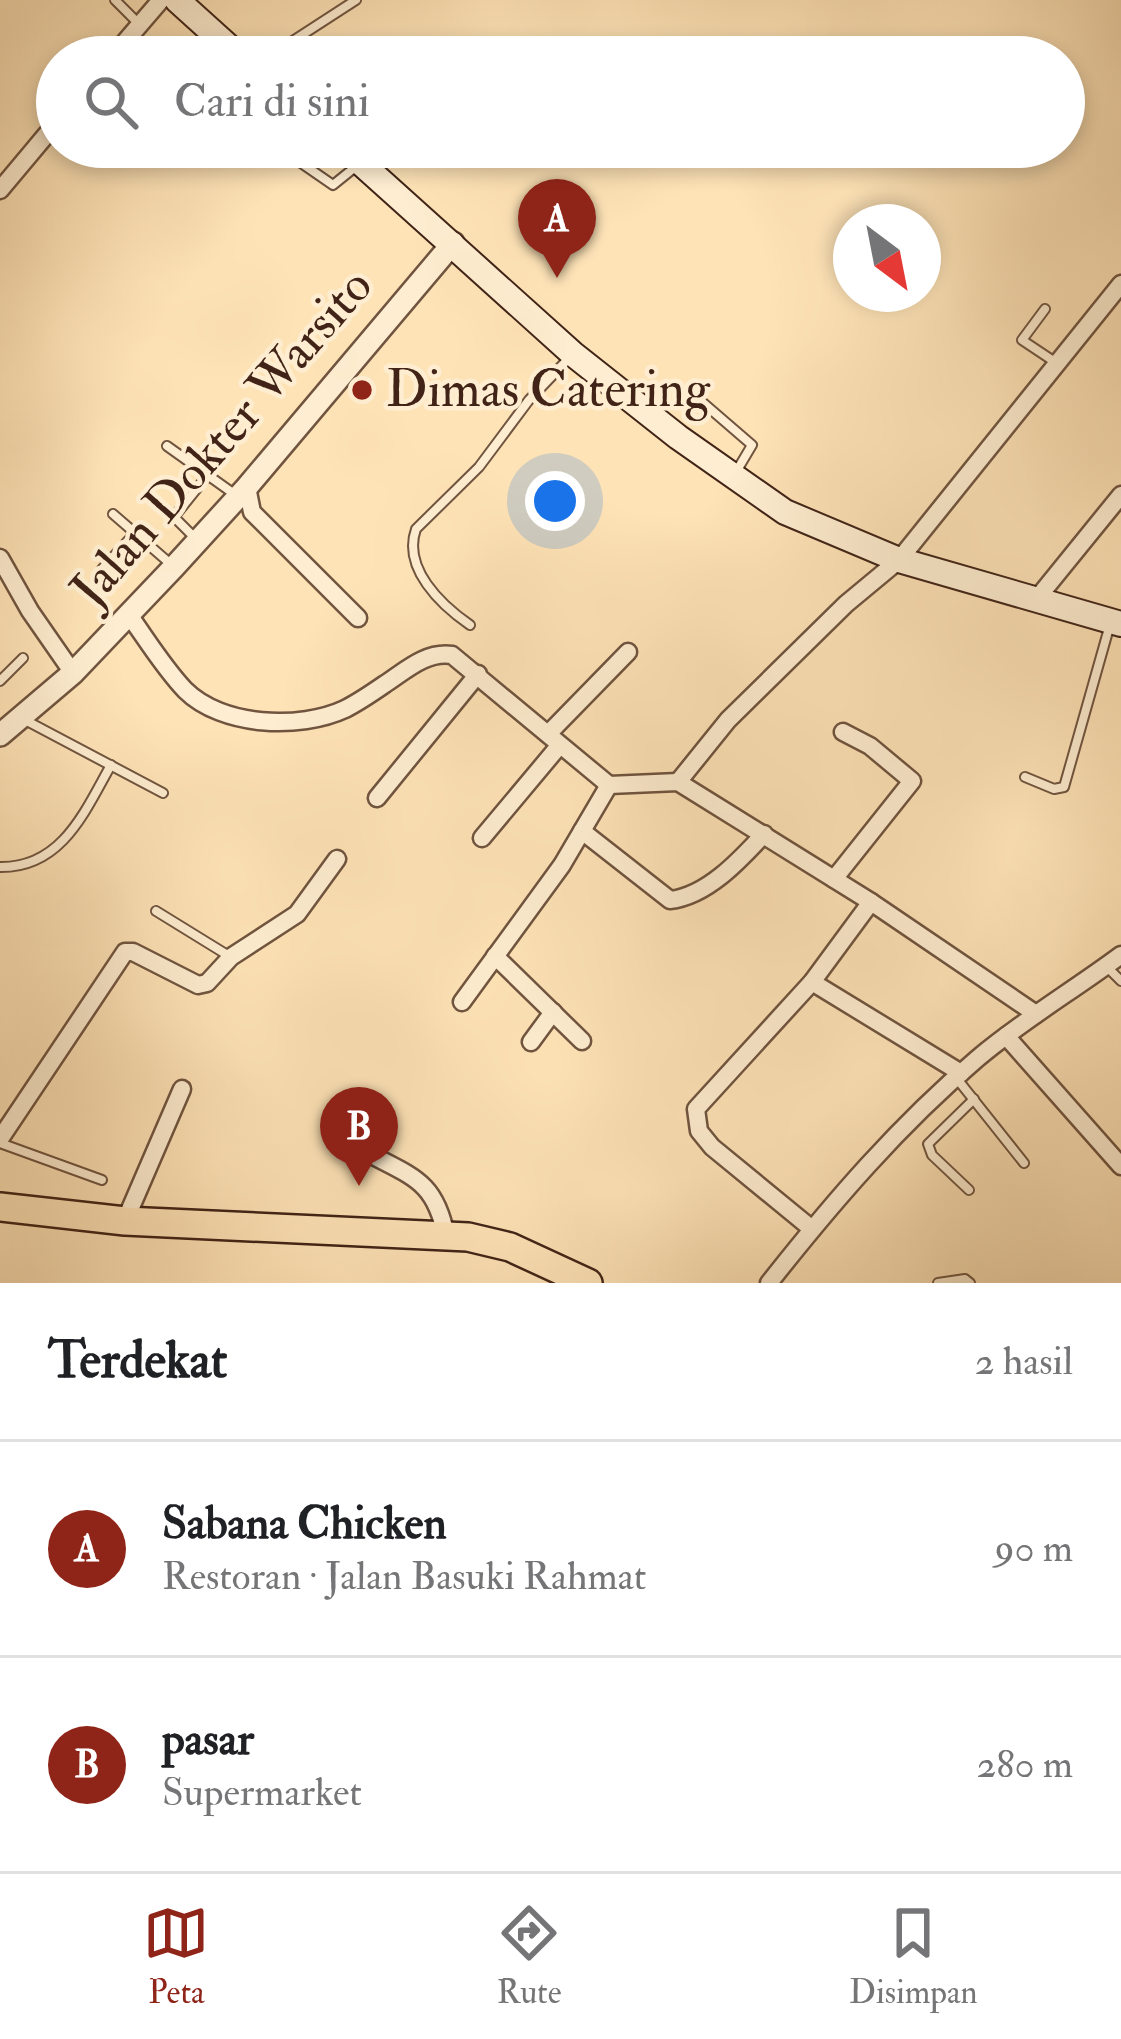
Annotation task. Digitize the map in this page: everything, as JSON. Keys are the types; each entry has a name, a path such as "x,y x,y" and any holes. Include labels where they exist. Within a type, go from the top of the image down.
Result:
{"highway":[{"path":"0,1207 125,1221 446,1236 510,1247 588,1283"}],"main road":[{"path":"175,0 216,36"},
{"path":"367,168 573,354 785,512 899,560 1116,623"}],"street":[{"path":"129,36 175,0"},
{"path":"0,190 36,147"},
{"name":"Jalan Dokter Warsito","path":"0,735 73,673 129,616 243,492 453,243"},
{"path":"678,782 728,720 846,604 899,560 1121,284"},
{"path":"1105,304 1121,318"},
{"path":"243,492 252,512 358,618"},
{"path":"1036,601 1121,495"},
{"path":"0,558 73,673"},
{"path":"129,616 185,690 214,710 261,720 314,718 344,710 432,655 452,656 609,785 678,782 871,902 1036,1014"},
{"path":"482,838 554,740 628,652"},
{"path":"377,798 478,674"},
{"path":"834,879 911,781 870,746 843,732"},
{"path":"462,1002 609,785"},
{"path":"582,831 670,900 684,898 736,864 764,834"},
{"path":"0,1141 125,952 198,985 207,982 231,957 297,914 338,859"},
{"path":"812,1228 712,1147 700,1131 696,1108 812,982 871,902"},
{"path":"495,956 582,1041"},
{"path":"770,1283 877,1152 958,1075 1113,960"},
{"path":"812,982 958,1075"},
{"path":"531,1042 553,1012"},
{"path":"1006,1036 1121,1166"},
{"path":"125,1221 182,1090"},
{"path":"365,1152 432,1191 446,1236"}],"lane":[{"path":"115,0 139,24"},
{"path":"300,36 356,0"},
{"path":"308,168 333,185 344,168"},
{"path":"1045,309 1022,340 1056,363"},
{"path":"470,625 448,610 416,566 412,541 416,529 479,467 529,400 573,354"},
{"path":"701,401 753,448 733,476"},
{"path":"167,446 207,476 243,492"},
{"path":"197,541 174,517 207,476"},
{"path":"113,514 174,567"},
{"path":"102,568 135,533"},
{"path":"1024,777 1054,789 1064,787 1116,623"},
{"path":"0,681 23,658"},
{"path":"18,717 164,793"},
{"path":"0,867 27,864 58,847 111,765"},
{"path":"156,911 231,957"},
{"path":"1113,960 1121,981"},
{"path":"958,1075 1024,1163"},
{"path":"969,1190 932,1155 928,1144 974,1099"},
{"path":"0,1141 102,1180"},
{"path":"938,1283 965,1279 970,1283"}],"place":[{"name":"Sabana Chicken","path":"557,278"},
{"name":"Dimas Catering","path":"362,390"},
{"name":"pasar","path":"359,1186"}]}
